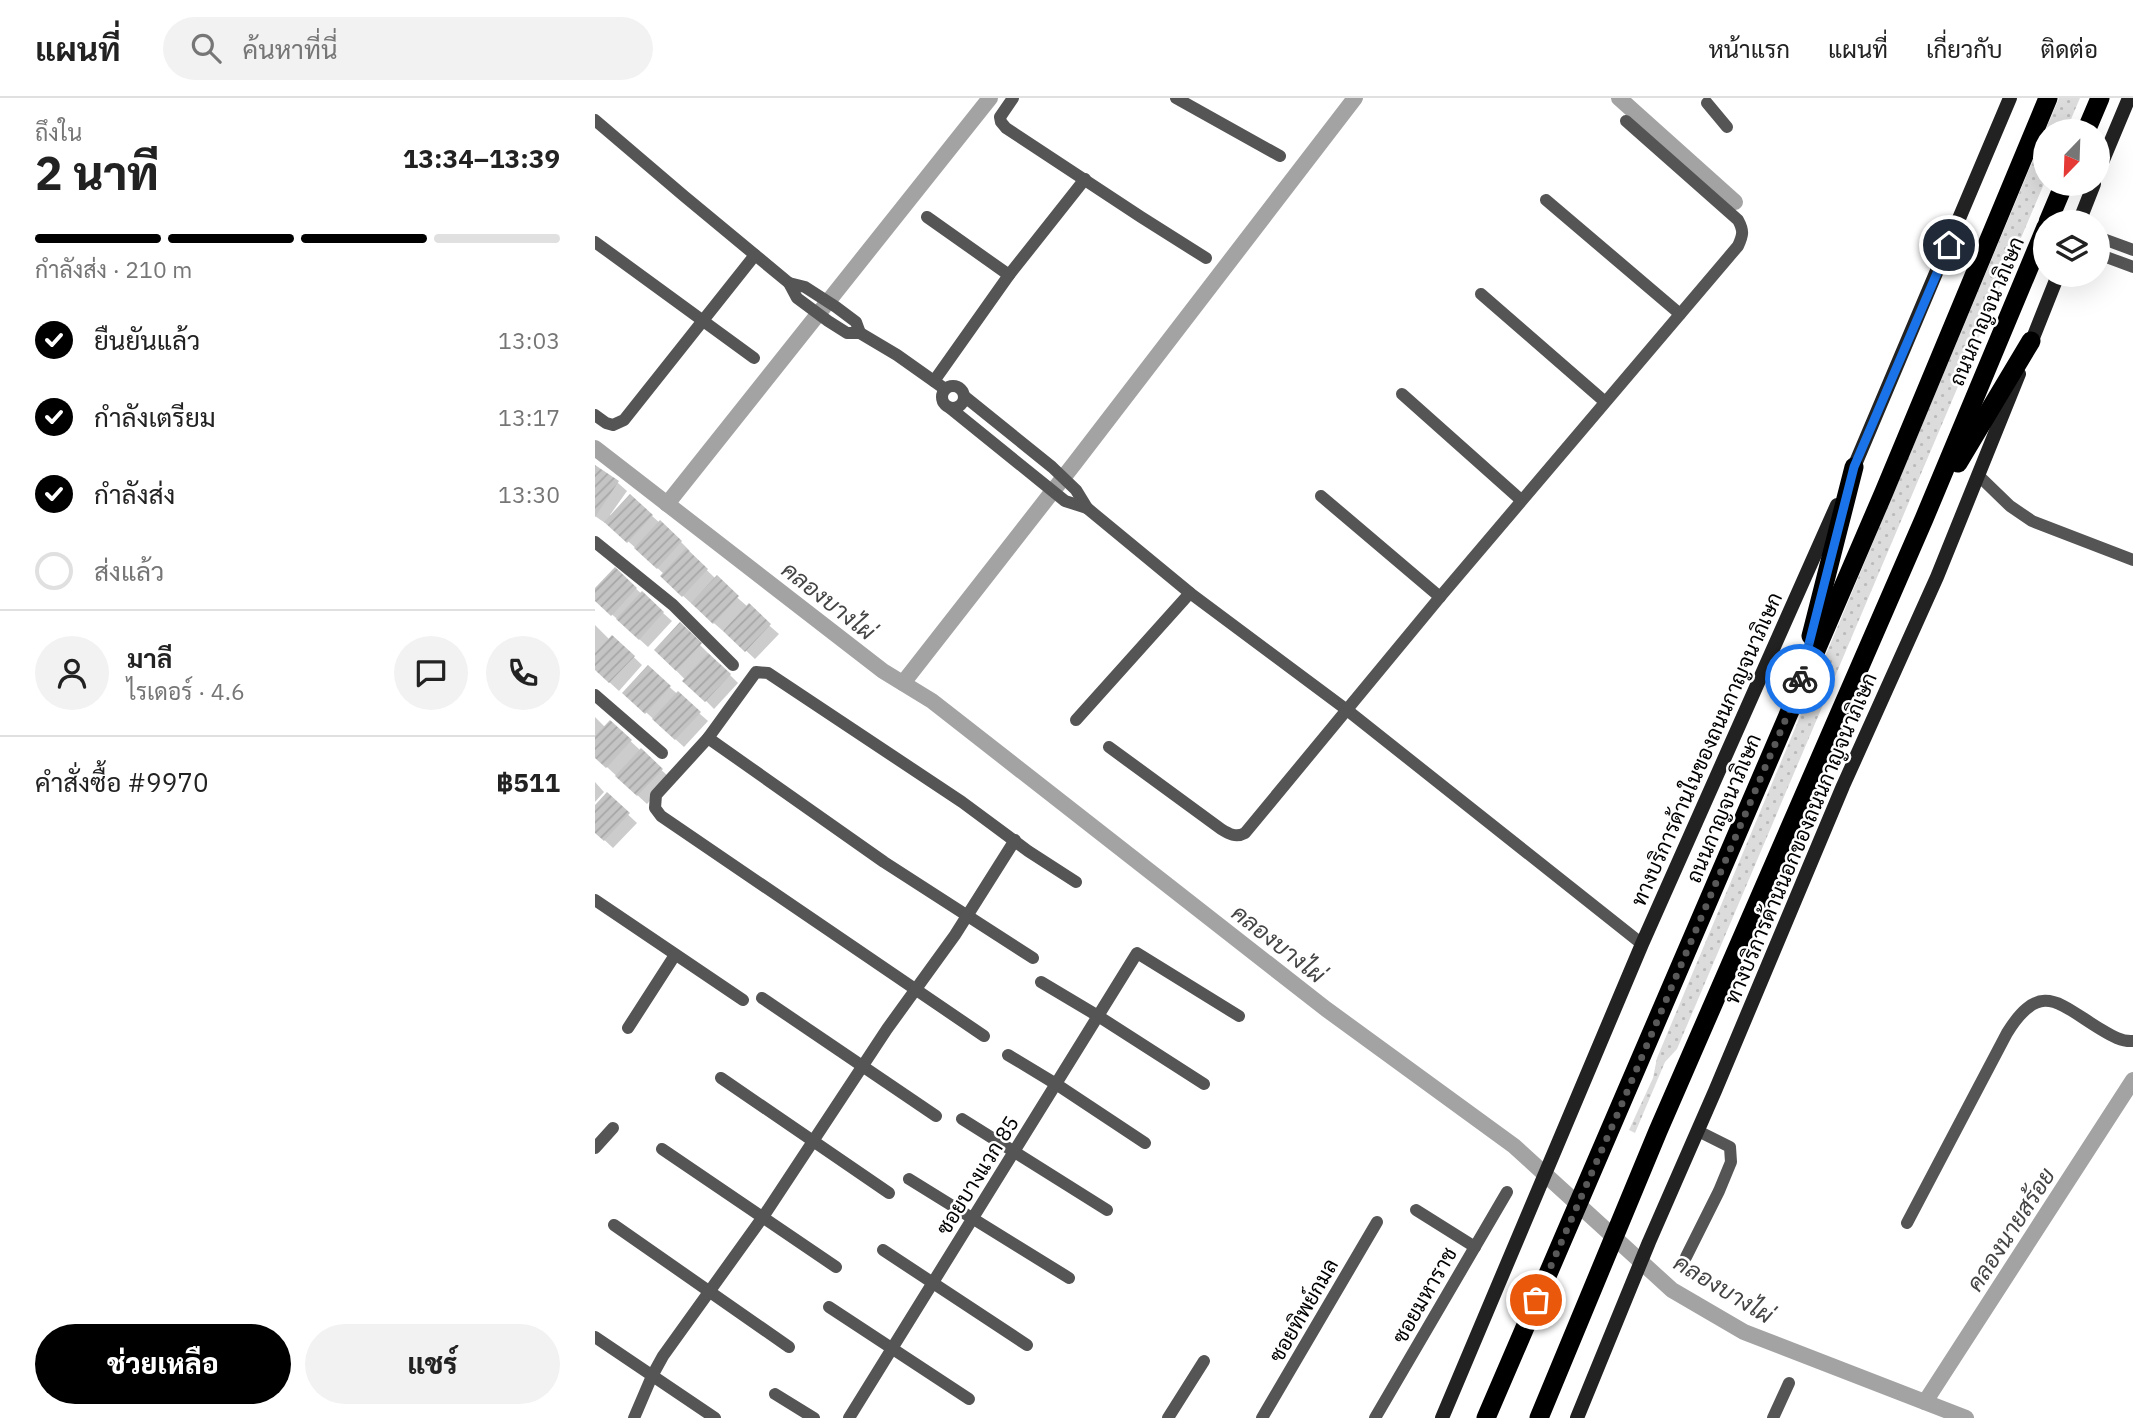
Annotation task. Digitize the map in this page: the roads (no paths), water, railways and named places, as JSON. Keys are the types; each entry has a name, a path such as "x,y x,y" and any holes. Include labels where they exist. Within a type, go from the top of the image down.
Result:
{"highway":[{"name":"ถนนกาญจนาภิเษก","path":"1486,1418 1884,492 2048,98"},
{"path":"2091,119 2100,98"},
{"name":"ถนนกาญจนาภิเษก","path":"1539,1418 1658,1132 1924,519 2033,258"},
{"path":"1924,519 2032,341"},
{"path":"1796,695 1854,467"}],"main road":[{"name":"ทางบริการด้านในของถนนกาญจนาภิเษก","path":"1442,1418 1642,944 1854,467 2010,98"},
{"path":"2111,141 2129,98"},
{"name":"ทางบริการด้านนอกของถนนกาญจนาภิเษก","path":"1577,1418 1843,786 1937,577 2053,287"}],"street":[{"path":"1013,98 1000,117 1001,122 1206,258"},
{"path":"1176,98 1280,156"},
{"path":"1707,100 1727,127"},
{"path":"595,120 789,283 797,298 828,321 847,333 860,333 939,385 959,387 964,396 1052,467 1076,490 1087,509"},
{"path":"1109,747 1221,829 1231,835 1240,836 1245,833 1604,401 1738,246 1743,229 1738,220 1626,121"},
{"path":"1085,179 1009,275 939,385 942,400 1065,501 1087,509 1190,593 1346,710 1642,944"},
{"path":"1546,201 1680,314"},
{"path":"927,217 1009,275"},
{"path":"2110,241 2133,250"},
{"path":"595,242 754,358"},
{"path":"595,415 613,425 624,420 755,255"},
{"path":"2110,258 2133,267"},
{"path":"789,283 805,287 836,307 856,322 860,333"},
{"path":"1481,294 1604,401"},
{"path":"1402,394 1521,500"},
{"path":"950,408 960,406 964,396"},
{"path":"1014,459 1026,445"},
{"path":"1979,476 2010,506 2032,521 2133,560"},
{"path":"1321,496 1440,597"},
{"path":"595,542 673,605 733,665"},
{"path":"1076,720 1190,593"},
{"path":"984,1036 661,816 655,808 656,795 708,738 757,672 768,673 962,802 1076,882"},
{"path":"595,695 662,753"},
{"path":"708,738 850,838 1033,958"},
{"path":"635,1418 652,1376 967,916 1014,840"},
{"path":"595,900 743,1000"},
{"name":"ซอยบางแวก 85","path":"849,1418 1137,953 1239,1016"},
{"path":"628,1028 675,955"},
{"path":"1041,982 1203,1084"},
{"path":"762,998 936,1116"},
{"path":"1907,1223 2007,1033 2018,1015 2031,1004 2046,1000 2061,1004 2114,1037 2133,1041"},
{"path":"1008,1055 1145,1143"},
{"path":"720,1078 890,1193"},
{"path":"962,1119 1107,1210"},
{"path":"595,1148 613,1128"},
{"path":"1686,1257 1731,1162 1730,1147 1698,1131"},
{"path":"662,1149 836,1267"},
{"path":"909,1179 1069,1278"},
{"name":"ซอยมหาราช","path":"1375,1418 1507,1192"},
{"path":"1416,1210 1475,1247"},
{"name":"ซอยทิพย์กมล","path":"1262,1418 1377,1222"},
{"path":"614,1225 789,1347"},
{"path":"883,1250 1027,1345"},
{"path":"829,1307 969,1399"},
{"path":"595,1337 715,1418"},
{"path":"1168,1418 1204,1361"},
{"path":"1773,1418 1789,1383"},
{"path":"775,1394 814,1418"}],"waterway":[{"path":"667,504 990,98"},
{"path":"903,683 1355,98"},
{"path":"1619,98 1735,202"},
{"name":"คลองบางไผ่","path":"595,448 883,671 932,701 1326,1009 1514,1146 1672,1290 1744,1332 1966,1418"},
{"name":"คลองนายสร้อย","path":"1925,1402 2133,1080"}]}
